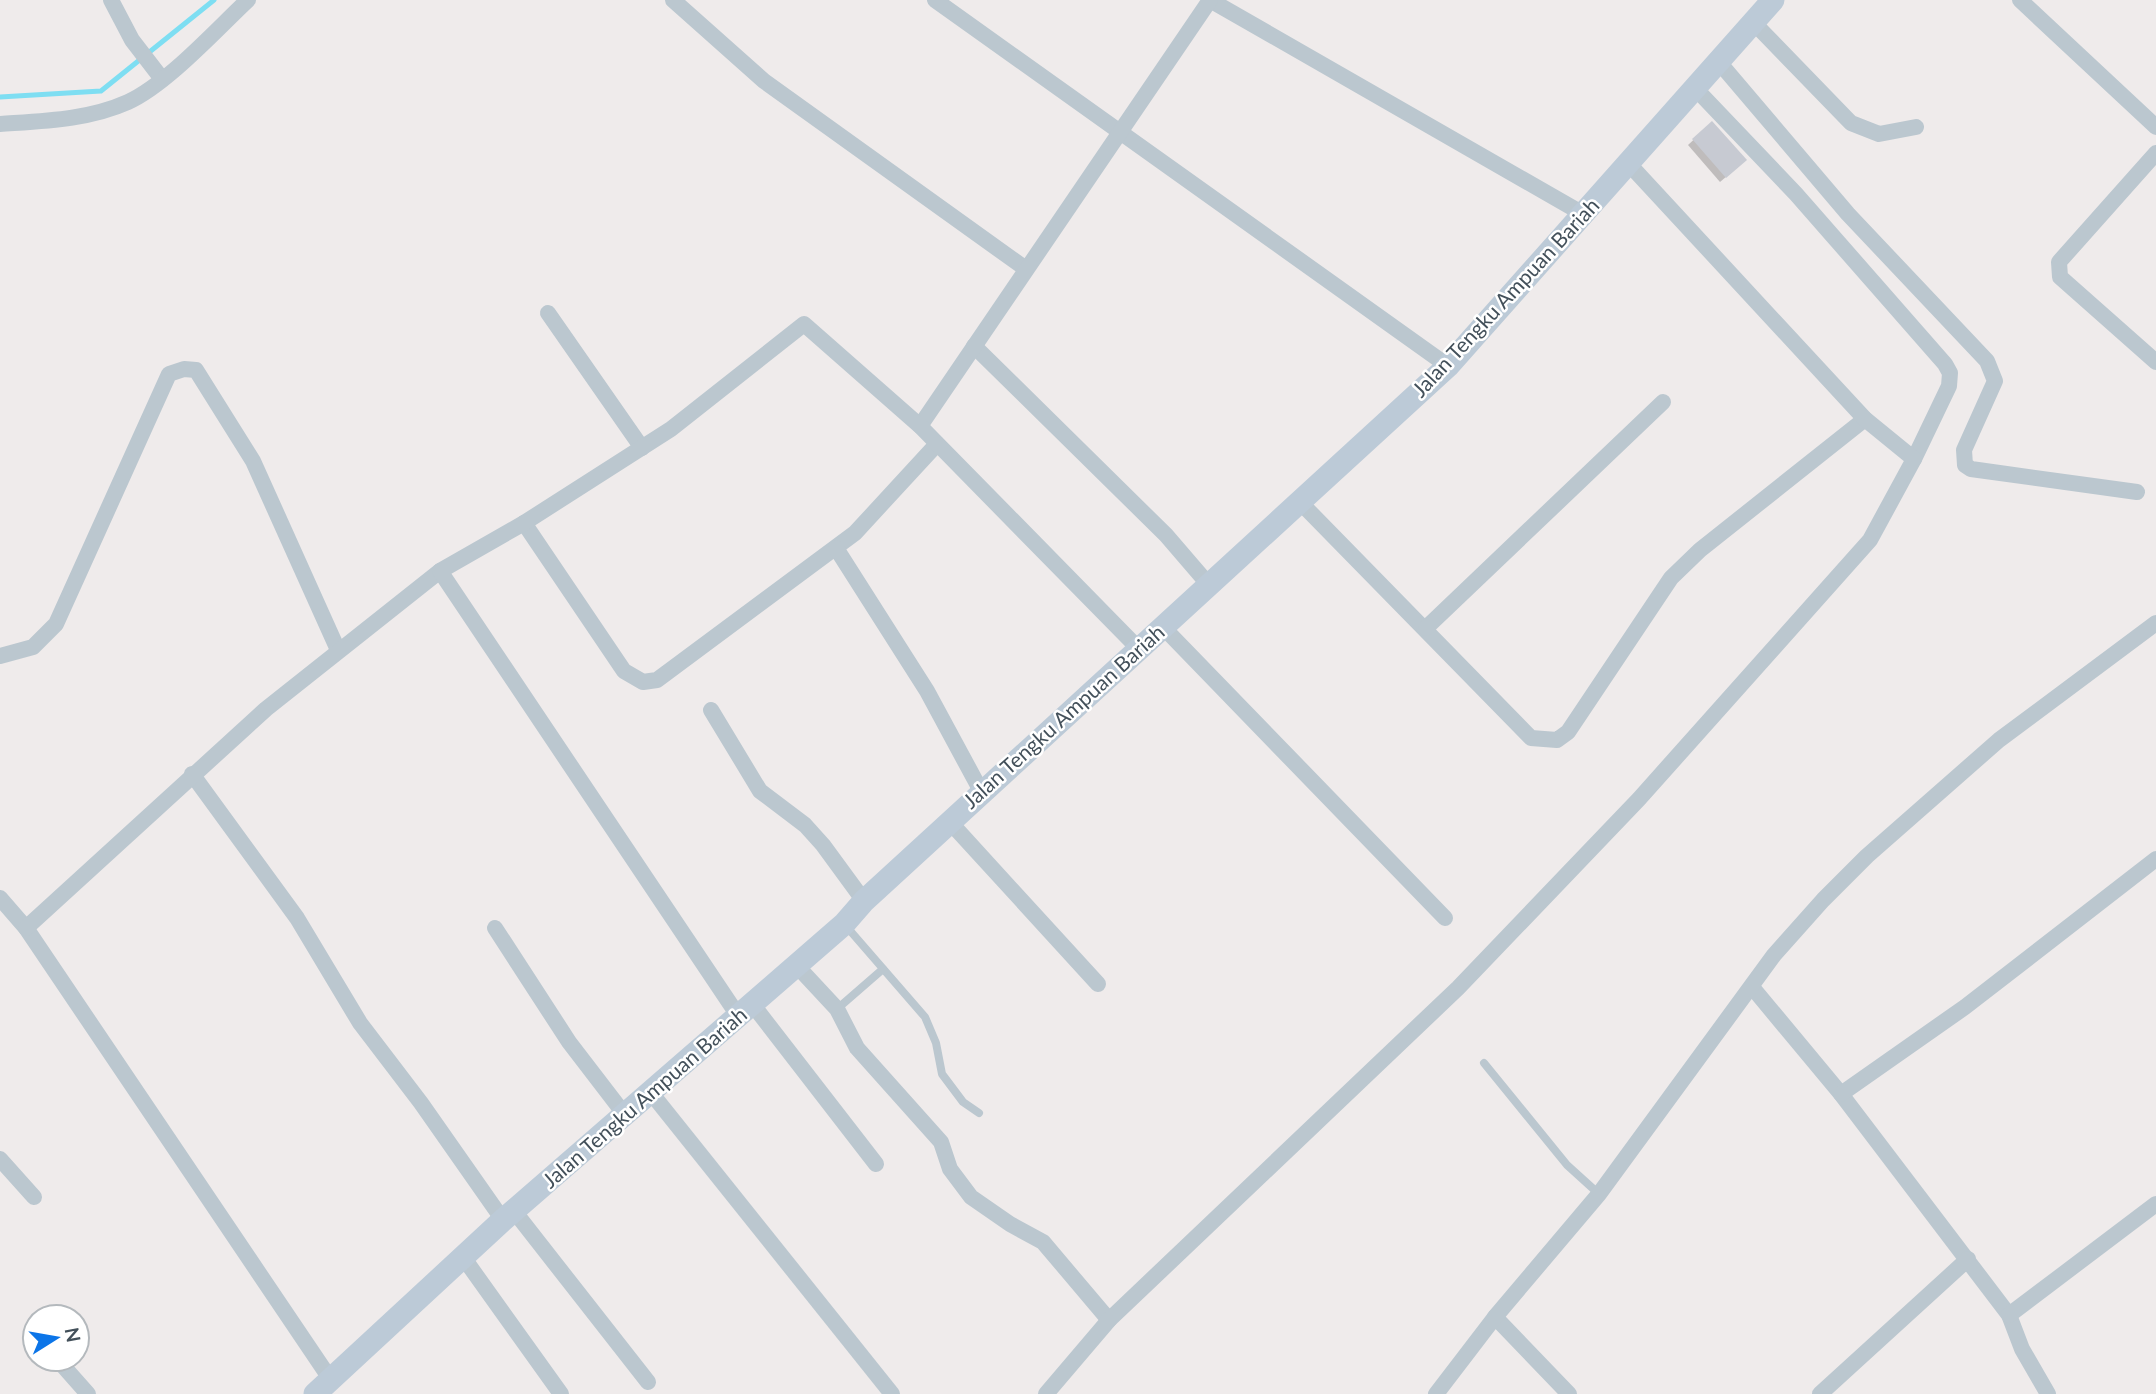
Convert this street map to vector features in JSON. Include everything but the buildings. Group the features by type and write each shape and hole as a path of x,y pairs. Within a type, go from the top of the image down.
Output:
{"main road":[{"name":"Jalan Tengku Ampuan Bariah","path":"323,1387 509,1216 844,924 864,901 981,791 1448,366 1585,215 1694,87 1773,0"}],"street":[{"path":"111,0 132,40 159,75"},
{"path":"0,124 59,120 108,110 129,102 247,0"},
{"path":"673,0 764,81 1026,270"},
{"path":"935,0 1448,366"},
{"path":"920,426 1210,0 1585,215"},
{"path":"2020,0 2156,127"},
{"path":"1753,22 1851,123 1879,134 1916,127"},
{"path":"1718,61 1848,214 1981,353 1994,374 1991,391 1964,450 1965,465 1971,469 2137,492"},
{"path":"1046,1394 1109,1320 1458,988 1639,799 1870,540 1914,460 1949,386 1950,373 1945,364 1804,202 1694,87"},
{"path":"2156,153 2059,262 2057,268 2060,276 2156,362"},
{"path":"1629,164 1865,419 1914,460"},
{"path":"1887,298 1917,286"},
{"path":"548,313 642,448"},
{"path":"26,928 192,774 338,650 440,571 524,523 690,416 804,324 920,426 1138,648"},
{"path":"974,346 1166,536 1209,584"},
{"path":"0,656 33,647 56,624 169,374 184,369 195,370 242,440 338,650"},
{"path":"1426,628 1663,402"},
{"path":"1299,501 1531,738 1557,740 1568,732 1671,578 1700,550 1865,419"},
{"path":"524,523 624,671 643,682 657,680 836,548 870,519 937,444"},
{"path":"836,548 927,691 981,791"},
{"path":"440,571 746,1011 876,1164"},
{"path":"1436,1394 1495,1317 1599,1194 1774,955 1867,856 1999,740 2156,623"},
{"path":"1163,626 1445,918"},
{"path":"711,710 760,791 804,825 823,845 864,901"},
{"path":"192,774 296,918 360,1023 509,1216 648,1382"},
{"path":"949,821 1098,984"},
{"path":"1841,1094 1965,1007 2156,859"},
{"path":"0,898 26,928 323,1387"},
{"path":"495,928 569,1042 625,1115"},
{"path":"797,966 837,1009 858,1048 941,1142 950,1169 971,1198 1043,1242 1109,1320"},
{"path":"1752,987 1841,1094 2009,1315 2022,1349 2048,1394"},
{"path":"652,1094 892,1394"},
{"path":"0,1159 34,1197"},
{"path":"2009,1315 2156,1204"},
{"path":"463,1257 561,1394"},
{"path":"1820,1394 1968,1259"},
{"path":"1495,1317 1569,1394"},
{"path":"69,1373 88,1394"}],"lane":[{"path":"844,924 925,1017 936,1043 942,1074 963,1102 979,1113"},
{"path":"837,1009 883,968"},
{"path":"1484,1063 1567,1165 1599,1194"}],"waterway":[{"path":"0,97 101,91 214,0"}]}
